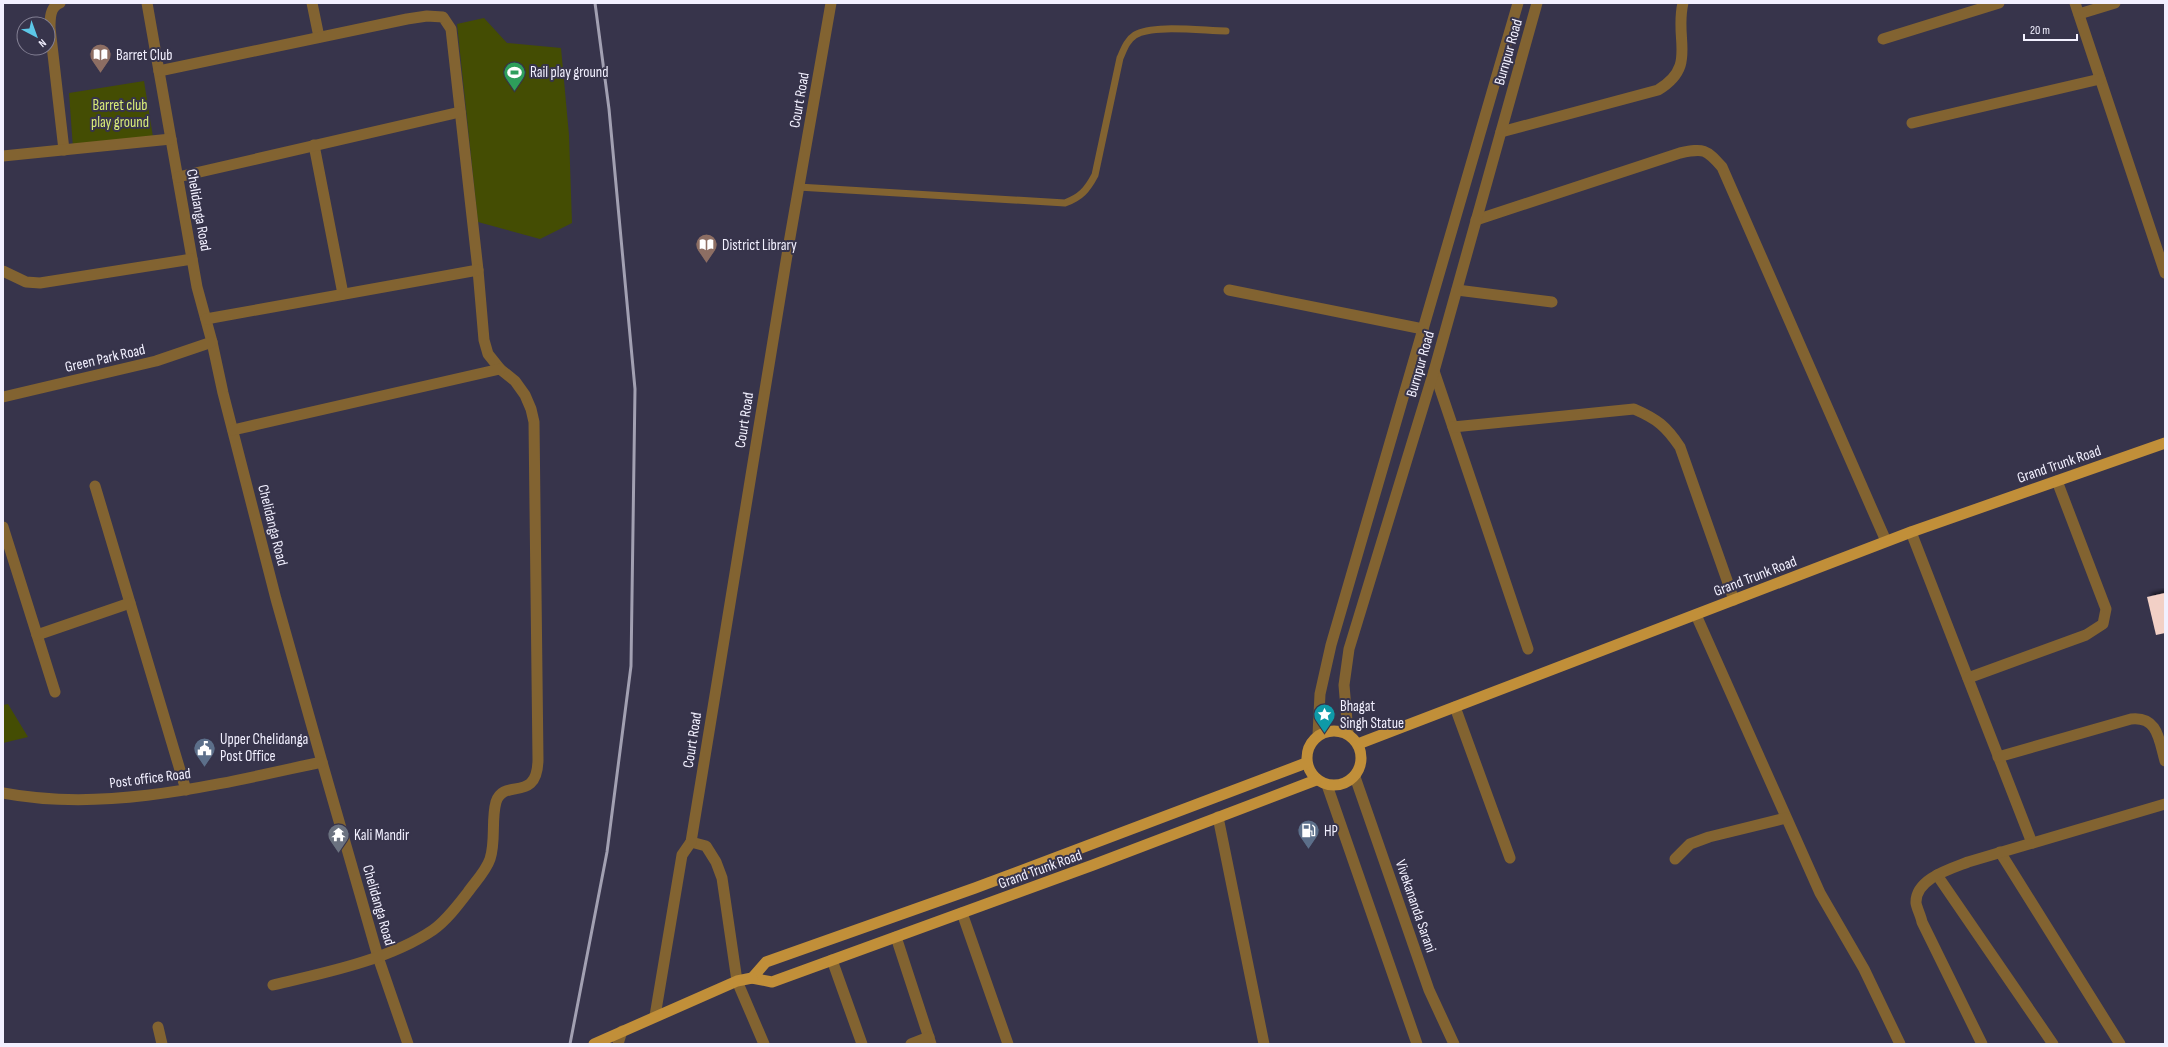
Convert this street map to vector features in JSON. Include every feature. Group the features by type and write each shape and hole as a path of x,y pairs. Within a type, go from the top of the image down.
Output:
{"main road":[{"name":"Grand Trunk Road","path":"1358,744 1886,541 2165,443"},
{"path":"1332,730 1348,734 1358,744 1362,761 1354,776 1342,784 1327,785 1316,780 1306,763 1310,743 1318,735 1332,730"},
{"name":"Grand Trunk Road","path":"1306,763 975,888 766,962 752,978 772,982 962,913 1316,780"},
{"path":"594,1044 655,1016 736,982 752,978"}],"street":[{"path":"60,3 56,5 50,14 50,28 64,150"},
{"name":"Chelidanga Road","path":"147,3 192,259 233,430 276,599 322,762 378,957 408,1044"},
{"path":"312,3 319,37"},
{"name":"Court Road","path":"655,1016 682,855 691,842 798,188 831,3"},
{"path":"1318,735 1320,694 1331,645 1518,3"},
{"name":"Burnpur Road","path":"1348,734 1344,685 1349,649 1434,371 1537,3"},
{"path":"1501,132 1658,90 1671,82 1680,69 1682,52 1680,16 1683,3"},
{"path":"1883,39 1999,3"},
{"path":"2075,3 2165,273"},
{"path":"2079,14 2115,3"},
{"path":"159,71 407,19 427,16 442,17 451,28 478,270 484,340 488,354 500,369 515,381 525,395 531,409 534,422 538,772 533,782 524,788 505,792 497,800 490,860 482,874 446,920 420,938 378,957 272,985"},
{"path":"1912,123 2100,79"},
{"path":"178,177 460,112"},
{"path":"3,156 171,139"},
{"path":"314,146 343,294"},
{"path":"1476,220 1680,153 1700,149 1712,155 1722,167 1886,541"},
{"path":"3,271 26,282 40,283 192,259"},
{"path":"206,319 478,270"},
{"path":"1229,290 1423,329"},
{"path":"1457,290 1552,302"},
{"name":"Green Park Road","path":"3,397 156,361 212,342"},
{"path":"233,430 500,369"},
{"path":"1434,371 1528,649"},
{"path":"1453,426 1634,409 1657,419 1670,432 1680,447 1734,600"},
{"path":"1968,678 2086,635 2103,624 2106,609 2057,481"},
{"path":"94,486 186,790"},
{"path":"3,527 55,692"},
{"path":"1911,532 2032,843"},
{"path":"37,635 130,603"},
{"path":"1696,615 1820,893 1868,975 1900,1044"},
{"path":"1455,707 1510,858"},
{"path":"1998,757 2131,719 2142,718 2151,723 2158,736 2165,761"},
{"name":"Post office Road","path":"3,793 31,798 70,800 113,798 186,790 322,762"},
{"name":"Vivekananda Sarani","path":"1354,776 1429,990 1454,1044"},
{"path":"1327,785 1417,1044"},
{"path":"1982,1044 1922,922 1916,903 1921,888 1937,875 1968,862 2165,804"},
{"path":"1218,817 1264,1044"},
{"path":"1675,859 1690,844 1709,837 1786,818"},
{"path":"691,842 706,846 716,862 722,878 736,982 744,996 764,1044"},
{"path":"2000,852 2120,1044"},
{"path":"1937,875 2054,1044"},
{"path":"962,913 1008,1044"},
{"path":"896,937 930,1041 911,1044"},
{"path":"832,960 862,1044"},
{"path":"158,1027 162,1044"},
{"path":"618,1044 622,1031"}],"lane":[{"path":"798,188 1052,204 1076,199 1087,189 1095,175 1120,58 1126,43 1136,34 1150,29 1226,31"}],"green space":[{"name":"Rail play ground","path":"484,18 507,43 561,48 569,135 572,223 540,239 478,222 457,24"},
{"name":"Barret club play ground","path":"144,81 153,137 73,148 69,93"},
{"path":"8,704 28,737 3,743 3,705"}],"building":[{"path":"2165,593 2165,633 2156,635 2147,597"}],"railway":[{"path":"570,1044 607,852 631,666 635,389 609,109 595,3"}],"place":[{"name":"Barret Club","path":"100,74"},
{"name":"Rail play ground","path":"515,92"},
{"name":"District Library","path":"707,264"},
{"name":"Bhagat Singh Statue","path":"1325,734"},
{"name":"Upper Chelidanga Post Office","path":"205,768"},
{"name":"HP","path":"1308,850"},
{"name":"Kali Mandir","path":"339,854"}]}
